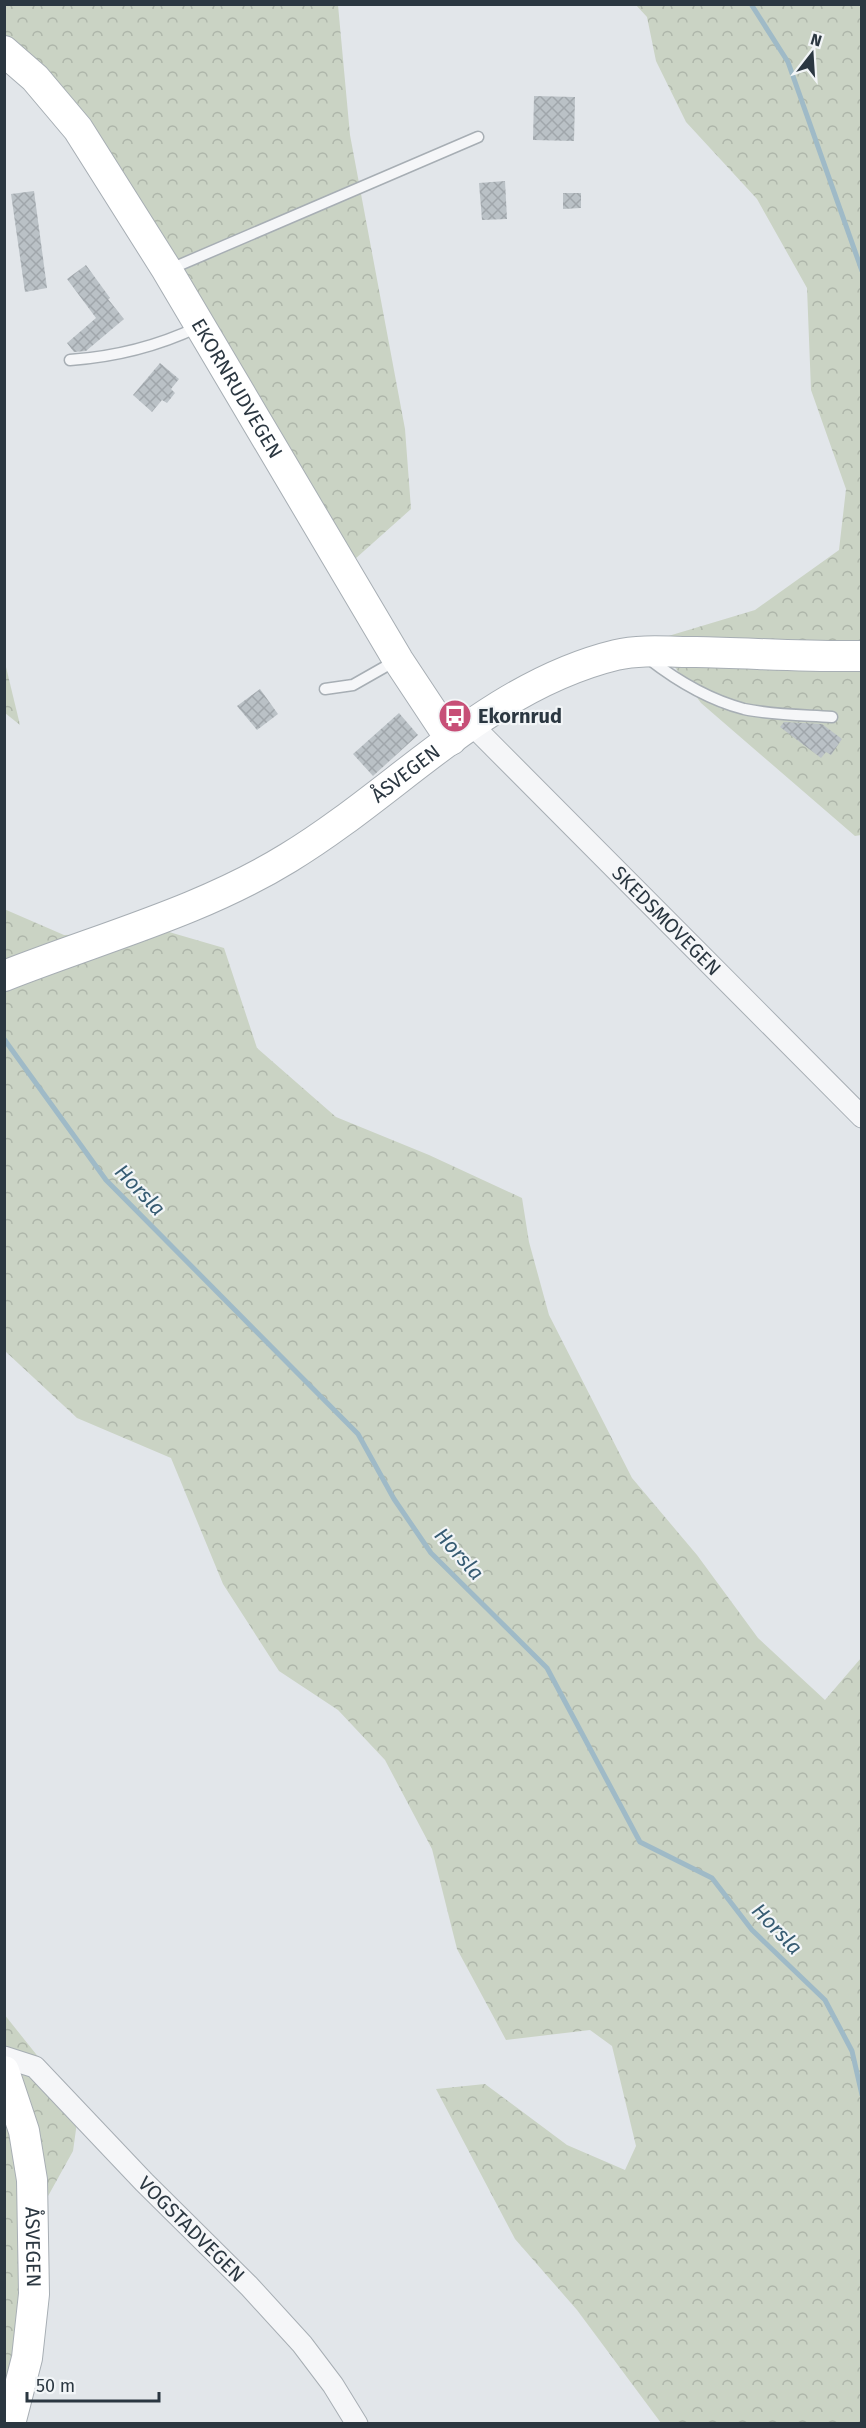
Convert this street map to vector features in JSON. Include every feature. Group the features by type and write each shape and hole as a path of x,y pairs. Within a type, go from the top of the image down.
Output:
{"main road":[{"name":"EKORNRUDVEGEN","path":"4,51 35,78 78,129 201,326 398,660 461,733"},
{"name":"ÅSVEGEN","path":"4,976 112,938 237,888 290,858 461,733 540,684 582,664 619,654 642,653 861,656"},
{"name":"ÅSVEGEN","path":"4,2071 24,2131 32,2180 33,2214 33,2305 27,2358 10,2424"}],"street":[{"name":"SKEDSMOVEGEN","path":"461,733 861,1117"},
{"name":"VOGSTADVEGEN","path":"4,2057 35,2067 249,2286 302,2344 333,2385 357,2424"}],"lane":[{"path":"167,270 478,137"},
{"path":"70,360 90,359 137,349 179,336 201,326"},
{"path":"642,653 662,669 720,702 746,709 832,717"},
{"path":"325,689 353,685 398,660"}],"green space":[{"path":"4,5 338,5 350,135 405,429 411,509 355,559 72,134 5,68"},
{"path":"636,5 861,5 861,835 855,836 701,703 655,640 755,610 839,550 846,489 811,390 807,288 757,199 686,122 656,61 647,17"},
{"path":"4,663 6,667 20,725 5,713"},
{"path":"4,909 64,935 169,932 224,948 257,1048 336,1117 429,1155 522,1198 529,1242 549,1315 632,1478 697,1555 758,1638 825,1700 861,1658 861,2423 661,2423 577,2310 515,2239 436,2089 485,2084 567,2145 625,2170 636,2146 612,2046 590,2030 506,2040 457,1949 432,1849 385,1760 338,1710 279,1671 223,1584 171,1458 77,1418 5,1351"},
{"path":"4,2014 79,2108 73,2151 37,2216 4,2423"}],"building":[{"path":"534,96 575,97 574,141 533,140"},
{"path":"505,181 507,219 482,220 479,183"},
{"path":"34,191 47,288 25,292 11,194"},
{"path":"563,193 581,193 581,208 563,209"},
{"path":"86,265 124,319 86,351 74,352 67,343 96,318 67,279"},
{"path":"160,363 179,379 171,389 175,393 167,403 162,400 152,412 133,395"},
{"path":"260,689 278,714 257,730 237,706"},
{"path":"399,713 418,735 373,776 353,754"},
{"path":"784,722 822,724 842,739 831,755 826,752 821,758 780,727"}],"waterway":[{"path":"751,4 788,62 862,271"},
{"name":"Horsla","path":"4,1039 106,1180 358,1434 394,1499 431,1553 547,1668 640,1842 712,1878 752,1930 825,2000 852,2051 862,2095"}],"place":[{"name":"Ekornrud","path":"455,716"}]}
